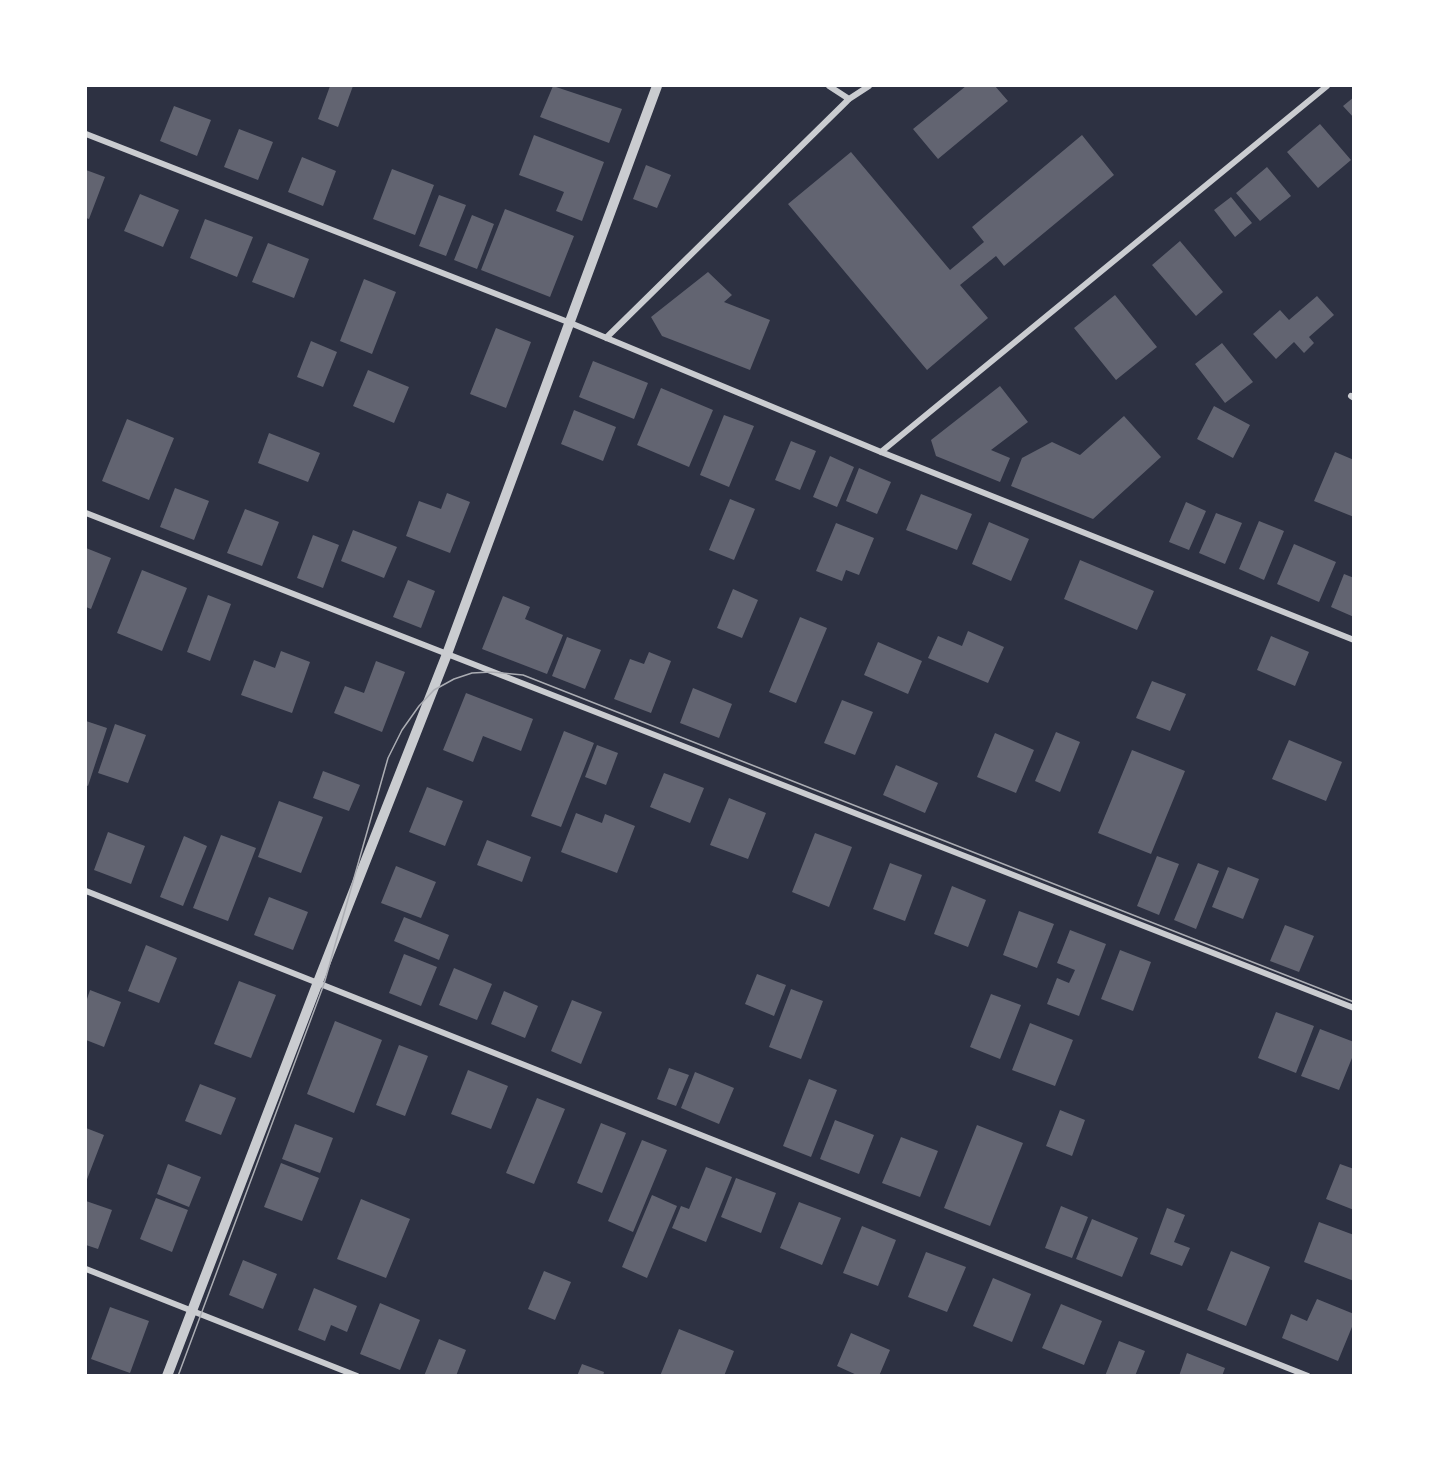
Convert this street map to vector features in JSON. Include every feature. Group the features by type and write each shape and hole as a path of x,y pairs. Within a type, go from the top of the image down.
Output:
{"street":[{"path":"167,1376 447,654 657,86"},
{"path":"829,86 849,99"},
{"path":"606,338 849,99 869,86"},
{"path":"881,452 1328,86"},
{"path":"86,134 568,322 881,452 1353,640"},
{"path":"86,513 1353,1008"},
{"path":"86,891 1308,1376"},
{"path":"86,1269 357,1376"}],"building":[{"path":"330,86 353,86 338,127 318,119"},
{"path":"553,86 622,109 609,143 540,117"},
{"path":"966,86 995,86 1008,101 938,159 913,129"},
{"path":"1354,97 1354,118 1343,106"},
{"path":"174,106 211,120 197,156 160,141"},
{"path":"1320,124 1351,160 1318,188 1287,152"},
{"path":"239,129 273,142 258,180 224,167"},
{"path":"534,135 604,162 582,221 556,211 564,192 519,175"},
{"path":"1082,135 1114,175 1004,266 996,256 960,285 988,318 927,370 788,204 851,152 950,270 984,242 972,227"},
{"path":"302,157 336,171 323,206 288,192"},
{"path":"646,165 671,175 657,208 633,199"},
{"path":"1267,167 1291,196 1260,221 1236,193"},
{"path":"392,169 434,185 415,235 373,219"},
{"path":"86,170 105,177 89,219 86,218"},
{"path":"140,194 179,210 163,247 124,231"},
{"path":"439,195 466,205 446,256 419,246"},
{"path":"1231,197 1252,223 1235,237 1214,210"},
{"path":"505,209 574,236 550,297 481,270"},
{"path":"472,215 494,224 477,269 454,260"},
{"path":"205,219 253,237 237,277 190,258"},
{"path":"1180,241 1223,292 1196,316 1152,265"},
{"path":"268,243 309,259 294,298 252,282"},
{"path":"708,272 732,295 724,302 770,320 750,370 662,336 651,317"},
{"path":"364,279 396,292 372,354 340,341"},
{"path":"1115,295 1157,347 1116,380 1074,328"},
{"path":"1317,296 1334,315 1309,337 1314,343 1304,353 1294,342 1276,359 1253,334 1280,310 1289,320"},
{"path":"496,328 531,342 506,408 470,394"},
{"path":"311,341 337,352 323,387 297,377"},
{"path":"1222,343 1253,382 1225,403 1195,364"},
{"path":"593,361 648,383 634,419 579,397"},
{"path":"368,370 409,387 394,423 353,406"},
{"path":"1000,386 1028,422 991,450 1010,458 1000,482 936,456 931,440"},
{"path":"661,388 713,410 689,467 637,445"},
{"path":"1214,406 1250,425 1233,458 1197,439"},
{"path":"574,410 616,427 603,461 561,444"},
{"path":"724,415 754,426 729,487 700,475"},
{"path":"1124,416 1161,457 1093,519 1011,486 1022,458 1052,442 1080,455"},
{"path":"127,419 174,438 149,500 102,481"},
{"path":"269,433 320,453 308,482 258,463"},
{"path":"791,441 816,451 800,490 775,480"},
{"path":"1335,452 1354,460 1354,517 1314,501"},
{"path":"830,456 854,467 837,507 813,497"},
{"path":"859,468 891,482 877,514 846,501"},
{"path":"175,488 209,501 194,540 160,527"},
{"path":"447,493 470,502 450,553 406,536 419,501 441,509"},
{"path":"921,494 972,514 957,550 906,530"},
{"path":"730,499 755,509 734,560 709,550"},
{"path":"1186,502 1206,511 1189,550 1169,542"},
{"path":"245,509 279,522 262,566 227,553"},
{"path":"1216,513 1242,523 1225,564 1199,553"},
{"path":"1259,521 1284,531 1264,580 1239,569"},
{"path":"989,522 1029,539 1011,581 972,564"},
{"path":"836,523 874,538 859,575 846,570 842,581 816,571"},
{"path":"353,530 397,547 384,578 341,561"},
{"path":"313,535 339,545 323,588 297,578"},
{"path":"1294,544 1336,562 1319,602 1277,584"},
{"path":"86,548 111,558 91,609 86,607"},
{"path":"1080,560 1154,591 1137,630 1064,599"},
{"path":"142,570 187,588 162,651 117,633"},
{"path":"1344,574 1354,578 1354,617 1331,607"},
{"path":"408,580 435,591 421,628 393,617"},
{"path":"733,589 758,600 742,638 717,628"},
{"path":"208,595 231,604 210,661 187,652"},
{"path":"503,596 530,607 525,619 563,635 547,674 482,649"},
{"path":"800,617 827,628 796,703 769,692"},
{"path":"968,631 1004,647 988,683 928,658 938,636 962,646"},
{"path":"1271,636 1309,652 1295,686 1257,670"},
{"path":"567,637 601,650 585,689 552,676"},
{"path":"878,642 922,661 908,694 864,675"},
{"path":"281,651 310,662 292,713 241,695 254,660 275,668"},
{"path":"649,652 671,661 651,713 614,699 630,659 644,664"},
{"path":"376,661 405,672 382,732 334,713 345,686 364,693"},
{"path":"1152,681 1186,694 1170,731 1136,718"},
{"path":"693,688 732,704 719,738 680,723"},
{"path":"466,693 533,719 521,751 483,736 473,762 443,750"},
{"path":"842,700 873,712 855,755 824,743"},
{"path":"86,721 107,728 88,786 86,785"},
{"path":"115,724 146,735 128,783 98,773"},
{"path":"564,731 594,743 561,827 531,816"},
{"path":"1056,732 1080,742 1060,792 1035,781"},
{"path":"995,733 1034,750 1016,793 977,777"},
{"path":"1289,740 1342,762 1326,801 1272,779"},
{"path":"597,745 618,753 606,785 585,777"},
{"path":"1132,750 1185,771 1151,854 1098,833"},
{"path":"896,765 938,783 925,813 883,795"},
{"path":"323,771 360,785 349,811 313,798"},
{"path":"664,773 704,788 690,823 650,807"},
{"path":"427,787 463,801 445,846 409,832"},
{"path":"729,798 766,813 748,859 710,845"},
{"path":"279,801 323,817 301,873 258,857"},
{"path":"576,813 602,823 605,814 635,826 617,873 561,852"},
{"path":"108,832 145,846 131,884 94,870"},
{"path":"815,833 852,847 829,907 792,892"},
{"path":"221,835 256,848 228,921 193,908"},
{"path":"184,836 207,846 183,906 160,897"},
{"path":"487,840 531,857 522,882 477,865"},
{"path":"1157,856 1179,864 1159,915 1137,906"},
{"path":"890,863 922,875 905,921 873,909"},
{"path":"1198,863 1219,871 1196,929 1174,920"},
{"path":"396,866 436,882 421,918 381,903"},
{"path":"1228,867 1259,879 1243,919 1212,907"},
{"path":"952,886 986,900 968,947 934,934"},
{"path":"269,897 308,912 293,950 254,935"},
{"path":"1019,911 1054,924 1037,968 1003,955"},
{"path":"404,917 449,935 439,960 394,941"},
{"path":"1285,925 1314,936 1299,972 1270,961"},
{"path":"1070,930 1106,944 1079,1016 1047,1004 1057,978 1069,983 1075,970 1057,963"},
{"path":"146,945 177,958 159,1003 128,991"},
{"path":"1120,950 1151,962 1133,1011 1101,999"},
{"path":"404,954 437,967 421,1006 389,993"},
{"path":"454,968 492,984 477,1020 439,1005"},
{"path":"757,974 786,985 774,1016 745,1004"},
{"path":"239,981 276,995 251,1058 214,1044"},
{"path":"791,989 823,1001 801,1059 769,1047"},
{"path":"90,990 121,1002 104,1047 86,1040 86,1002"},
{"path":"504,991 538,1006 525,1038 491,1024"},
{"path":"991,994 1021,1005 1000,1059 970,1047"},
{"path":"572,1000 602,1012 581,1064 551,1051"},
{"path":"1276,1012 1314,1026 1296,1073 1258,1058"},
{"path":"335,1021 382,1040 354,1113 307,1094"},
{"path":"1030,1023 1073,1040 1055,1086 1012,1070"},
{"path":"1320,1029 1354,1042 1354,1053 1339,1090 1301,1076"},
{"path":"399,1045 428,1056 405,1116 376,1105"},
{"path":"669,1068 689,1075 676,1106 657,1099"},
{"path":"468,1070 508,1086 491,1129 451,1114"},
{"path":"695,1072 734,1088 719,1124 681,1108"},
{"path":"809,1079 837,1090 811,1157 783,1146"},
{"path":"200,1084 236,1098 221,1135 185,1121"},
{"path":"537,1098 565,1109 534,1184 506,1173"},
{"path":"1060,1110 1085,1120 1072,1156 1046,1146"},
{"path":"835,1120 874,1135 859,1174 820,1159"},
{"path":"601,1123 626,1133 602,1193 577,1183"},
{"path":"295,1124 333,1138 320,1173 282,1159"},
{"path":"977,1125 1023,1143 990,1226 944,1208"},
{"path":"86,1128 104,1135 86,1182"},
{"path":"901,1137 938,1151 920,1197 882,1183"},
{"path":"642,1140 667,1150 633,1232 608,1221"},
{"path":"281,1163 319,1178 302,1221 264,1207"},
{"path":"168,1164 201,1177 189,1207 157,1194"},
{"path":"1340,1164 1354,1169 1354,1210 1326,1199"},
{"path":"706,1167 732,1177 706,1242 672,1228 681,1206 689,1209"},
{"path":"736,1178 776,1193 761,1233 721,1217"},
{"path":"652,1195 677,1206 647,1278 622,1267"},
{"path":"156,1198 188,1210 172,1252 140,1239"},
{"path":"361,1199 410,1219 386,1278 337,1259"},
{"path":"86,1201 112,1210 98,1249 86,1245"},
{"path":"799,1202 841,1218 822,1265 780,1248"},
{"path":"1061,1206 1088,1217 1072,1258 1045,1248"},
{"path":"1167,1208 1185,1215 1174,1242 1190,1248 1182,1266 1150,1254"},
{"path":"1092,1219 1138,1238 1122,1277 1076,1259"},
{"path":"1319,1222 1354,1235 1354,1281 1304,1262"},
{"path":"862,1226 896,1240 878,1286 843,1273"},
{"path":"1231,1251 1270,1267 1246,1326 1207,1310"},
{"path":"926,1252 966,1267 947,1312 908,1297"},
{"path":"243,1260 277,1274 263,1309 229,1295"},
{"path":"544,1271 571,1282 555,1320 528,1309"},
{"path":"993,1278 1031,1294 1012,1342 973,1326"},
{"path":"314,1288 357,1306 347,1332 331,1325 325,1341 298,1330"},
{"path":"1317,1299 1354,1314 1354,1322 1338,1361 1282,1338 1291,1314 1307,1321"},
{"path":"380,1303 420,1320 400,1370 360,1354"},
{"path":"1061,1304 1102,1321 1084,1365 1042,1348"},
{"path":"110,1307 149,1321 130,1373 91,1359"},
{"path":"679,1329 734,1351 724,1376 660,1376"},
{"path":"851,1333 890,1350 879,1376 859,1376 837,1366"},
{"path":"439,1339 466,1350 456,1376 424,1376"},
{"path":"1119,1341 1145,1351 1135,1376 1105,1376"},
{"path":"1187,1353 1225,1368 1222,1376 1179,1376"},
{"path":"582,1364 604,1372 603,1376 577,1376"}],"tram line":[{"path":"178,1376 324,984 388,758 402,730 434,690 454,679 472,673 523,675 1354,1002"}]}
